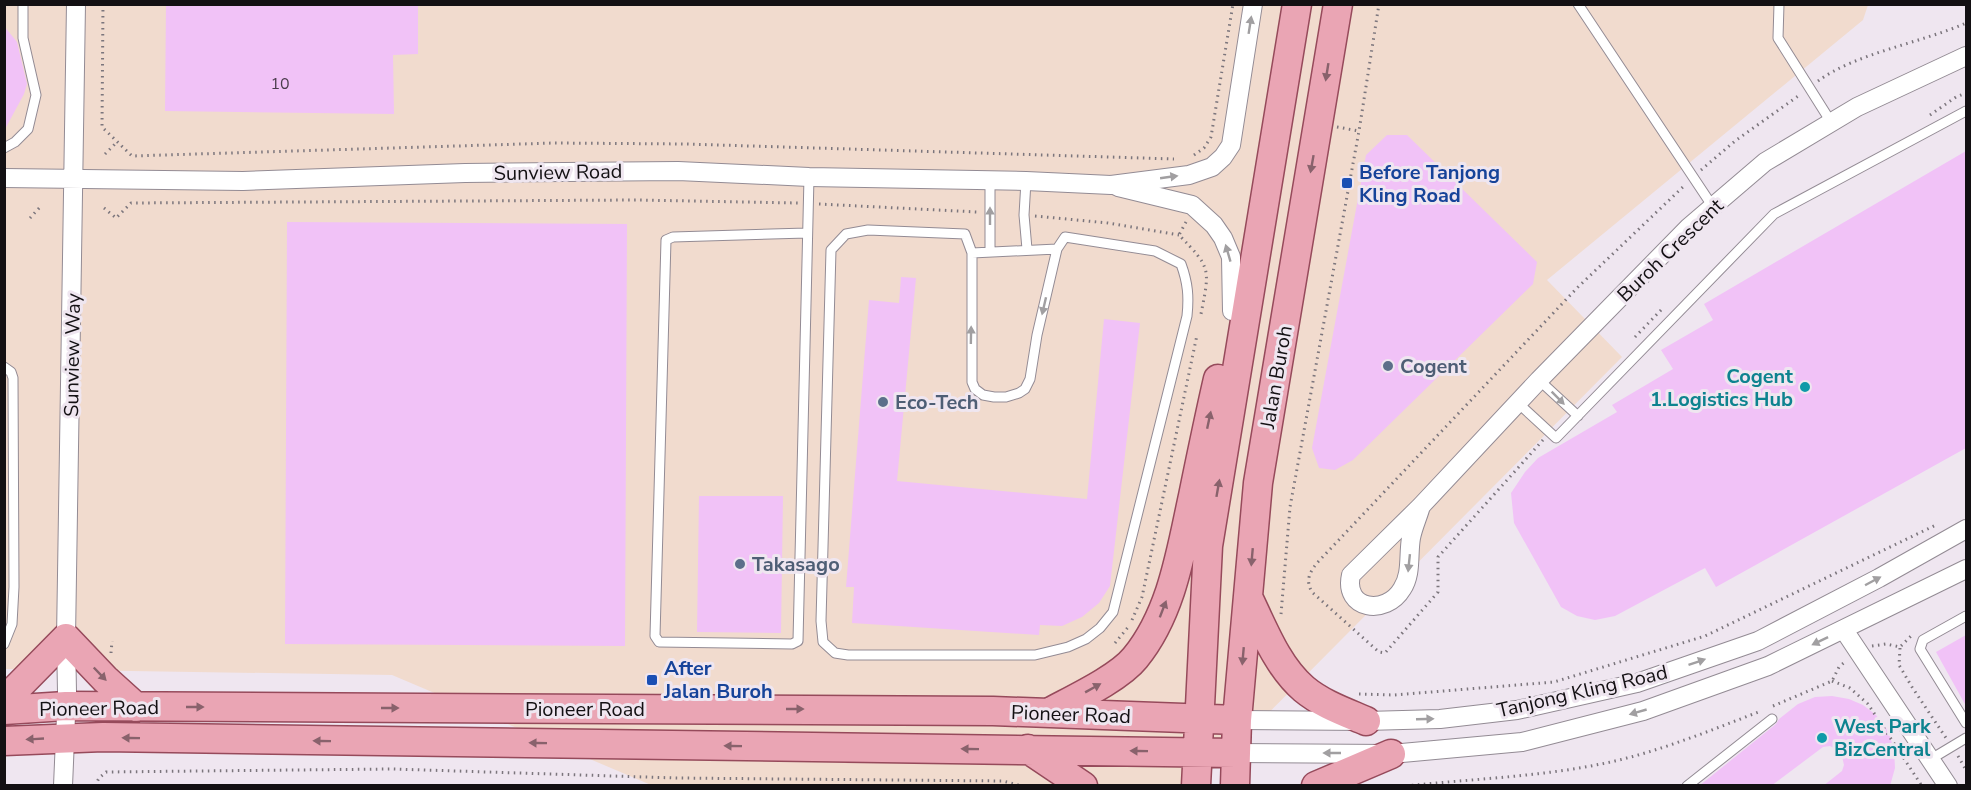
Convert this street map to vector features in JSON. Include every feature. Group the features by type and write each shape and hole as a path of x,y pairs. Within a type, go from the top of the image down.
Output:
{"main road":[{"name":"Jalan Buroh","path":"1197,752 1208,546 1268,192 1297,4"},
{"name":"Jalan Buroh","path":"1236,753 1258,483 1338,4"},
{"path":"1050,712 1104,682 1134,660 1162,613 1181,549 1232,311 1268,192"},
{"path":"1248,597 1274,651 1303,688 1318,699 1366,721"},
{"path":"4,701 66,638 105,679 136,707"},
{"name":"Pioneer Road","path":"4,710 66,706 1050,712 1237,720"},
{"name":"Pioneer Road","path":"4,741 65,738 1236,753"},
{"path":"1028,750 1083,786"},
{"path":"1196,786 1197,752"},
{"path":"1235,786 1236,753"},
{"path":"1316,786 1391,754"}],"street":[{"name":"Sunview Way","path":"63,786 75,179 76,4"},
{"name":"Sunview Road","path":"4,178 243,182 465,173 678,171 1111,185 1189,175 1212,167 1231,145 1253,4"},
{"name":"Buroh Crescent","path":"1421,506 1411,537 1407,581 1401,592 1383,605 1371,607 1359,602 1349,582 1351,574 1421,506 1539,380 1689,228 1765,162 1857,107 1966,56"},
{"name":"Sunview Road","path":"1111,185 1192,205 1214,225 1223,238 1231,257 1232,311"},
{"name":"Tanjong Kling Road","path":"1237,720 1440,719 1517,710 1637,683 1758,641 1879,578 1966,529"},
{"name":"Tanjong Kling Road","path":"1236,753 1391,754 1522,742 1642,711 1774,663 1966,569"},
{"path":"1844,630 1948,786"}],"lane":[{"path":"4,148 15,142 28,129 36,95 23,38 23,4"},
{"path":"1578,4 1713,207"},
{"path":"1779,4 1778,38 1831,122"},
{"path":"1518,403 1553,435 1578,416 1774,214 1966,111"},
{"path":"807,233 673,237 666,240 655,636 659,642 792,644 798,641 809,177"},
{"path":"990,181 990,251"},
{"path":"1026,181 1024,215 1026,249"},
{"path":"868,230 965,234 972,253 972,382 975,389 983,395 1006,397 1026,389 1030,379 1037,334 1058,249 1065,237 1155,251 1180,264 1189,294 1187,316 1113,612 1100,628 1086,639 1035,655 848,655 836,652 823,642 821,621 831,250 846,234 868,230"},
{"path":"972,253 1058,249"},
{"path":"4,367 11,372 13,378 14,586 12,624 4,644"},
{"path":"1539,380 1578,416"},
{"path":"1966,616 1923,640 1920,649 1966,723"},
{"path":"1687,786 1772,718"},
{"path":"1931,759 1966,738"}],"path":[{"path":"103,4 102,127 132,156 554,143 686,144 1179,159"},
{"path":"1281,620 1290,507 1359,131 1379,4"},
{"path":"105,154 117,142"},
{"path":"104,208 116,218 131,203 637,200 808,203 990,213"},
{"path":"30,218 41,206"},
{"path":"1024,215 1108,223 1179,235"},
{"path":"1379,652 1385,653 1438,592 1438,557 1553,435"},
{"path":"1353,694 1394,695 1554,682 1705,636 1945,520"},
{"path":"1912,635 1900,647 1899,665 1966,770"},
{"path":"1773,706 1832,681 1839,667 1858,651 1879,644 1900,647"},
{"path":"1832,681 1850,688 1868,704 1922,786"},
{"path":"1406,786 1529,774 1601,764 1662,749 1762,711"},
{"path":"95,786 106,772 393,768 676,778 1003,781 1022,786"}],"shaded area":[{"path":"5,5 1868,5 1863,20 1547,280 1622,357 1197,785 651,785 392,675 5,669"}],"building":[{"path":"166,4 418,4 418,54 393,55 394,114 165,111"},
{"path":"4,26 17,42 27,84 4,131"},
{"name":"Cogent","path":"1387,135 1407,135 1537,262 1533,284 1353,460 1335,470 1319,468 1312,448 1366,155"},
{"name":"Cogent 1.Logistics Hub","path":"1966,151 1966,448 1716,587 1705,568 1615,616 1595,620 1577,616 1561,607 1514,523 1511,493 1525,472 1538,458 1617,412 1612,405 1673,369 1661,350 1713,320 1704,304"},
{"path":"287,222 627,224 625,646 285,644"},
{"name":"Eco-Tech","path":"901,277 916,278 897,481 1087,499 1104,319 1140,323 1110,586 1099,603 1082,617 1062,626 1040,625 1039,635 852,623 854,587 846,587 869,300 899,303"},
{"name":"Takasago","path":"699,496 783,496 781,633 697,632"},
{"path":"1966,635 1966,706 1936,652"},
{"name":"West Park BizCentral","path":"1832,696 1849,699 1863,705 1876,715 1888,731 1894,749 1895,768 1890,786 1823,786 1842,771 1844,765 1841,752 1830,746 1823,747 1771,786 1699,786 1798,704 1815,697"}],"place":[{"name":"Before Tanjong Kling Road","path":"1347,183"},
{"name":"Cogent","path":"1388,366"},
{"name":"Cogent 1.Logistics Hub","path":"1805,387"},
{"name":"Eco-Tech","path":"883,402"},
{"name":"Takasago","path":"740,564"},
{"name":"After Jalan Buroh","path":"652,680"},
{"name":"West Park BizCentral","path":"1822,738"}]}
